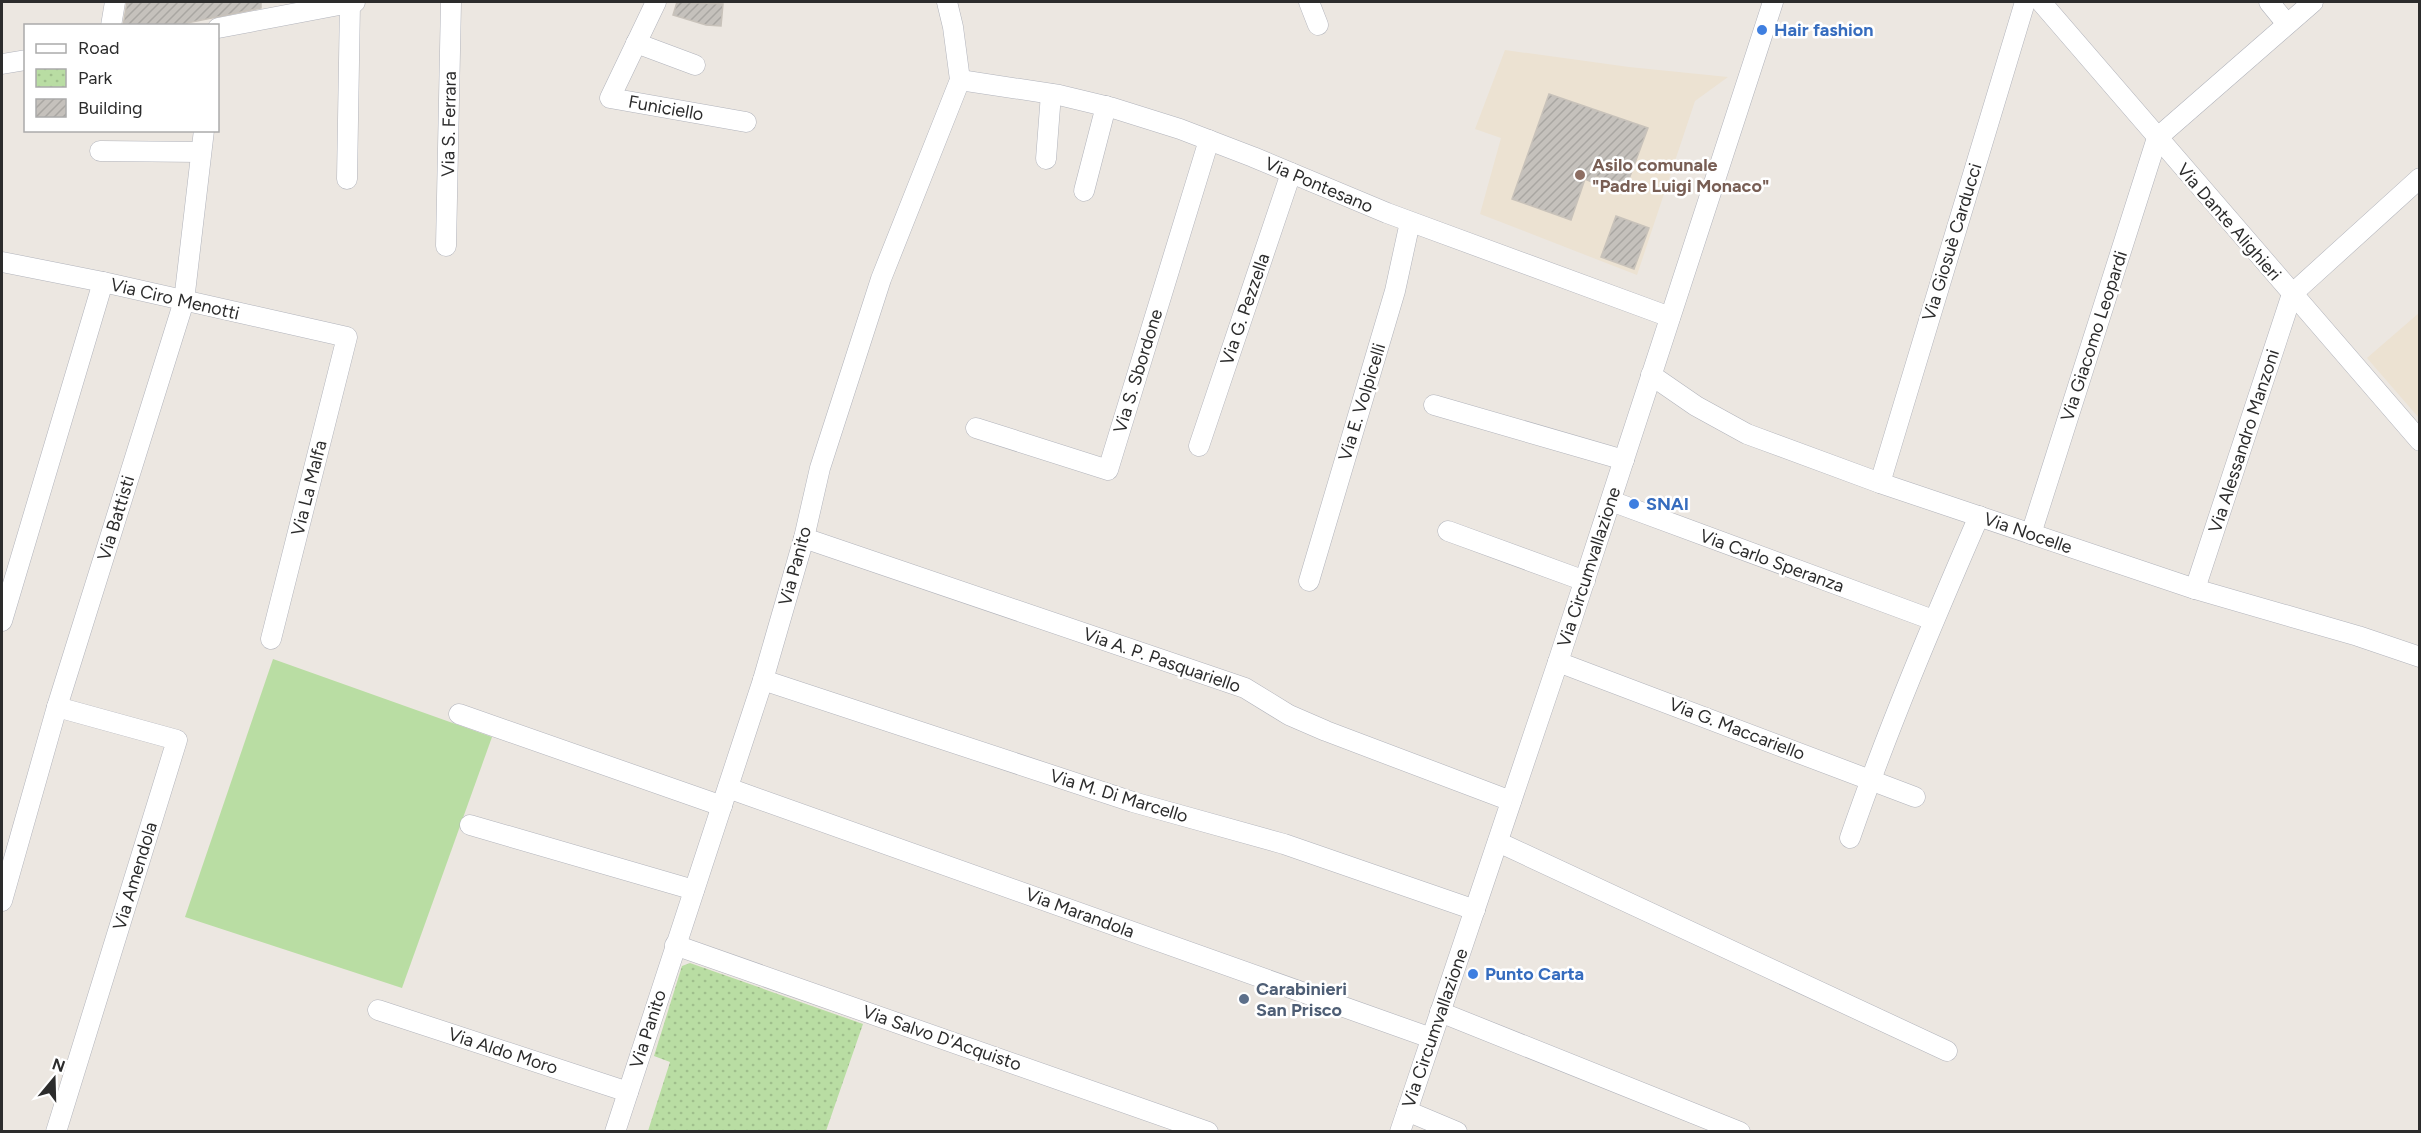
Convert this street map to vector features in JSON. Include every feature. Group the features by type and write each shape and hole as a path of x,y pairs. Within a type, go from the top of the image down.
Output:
{"street":[{"path":"111,24 115,2"},
{"path":"219,28 352,2 347,179"},
{"name":"Via S. Ferrara","path":"446,246 451,2"},
{"name":"Funiciello","path":"656,2 610,98 746,122"},
{"name":"Via Panito","path":"615,1131 764,680 804,538 820,468 881,279 960,80 953,27 947,2"},
{"path":"1309,2 1318,25"},
{"name":"Via Circumvallazione","path":"1400,1131 1558,662 1773,2"},
{"name":"Via Giosuè Carducci","path":"1880,483 2025,2"},
{"name":"Via Dante Alighieri","path":"2041,2 2420,441"},
{"path":"2269,2 2287,24"},
{"path":"2157,138 2313,2"},
{"path":"636,43 695,65"},
{"path":"2,64 24,60"},
{"name":"Via Pontesano","path":"960,80 1051,94 1106,106 1209,140 1410,222 1670,317"},
{"path":"1046,159 1051,94"},
{"path":"1084,191 1106,106"},
{"name":"Via Battisti","path":"2,901 6,871 184,301 204,132"},
{"name":"Via Giacomo Leopardi","path":"2031,534 2157,138"},
{"name":"Via S. Sbordone","path":"976,428 1108,470 1209,140"},
{"path":"100,151 201,152"},
{"name":"Via G. Pezzella","path":"1199,446 1291,173"},
{"path":"2292,294 2420,178"},
{"name":"Via E. Volpicelli","path":"1309,581 1395,291 1410,222"},
{"name":"Via Ciro Menotti","path":"2,262 103,282 347,337"},
{"path":"2,621 103,282"},
{"name":"Via Alessandro Manzoni","path":"2195,589 2292,294"},
{"name":"Via La Malfa","path":"271,639 347,337"},
{"name":"Via Nocelle","path":"1652,375 1696,406 1747,434 1880,483 2195,589 2358,636 2420,657"},
{"path":"1434,405 1624,460"},
{"name":"Via Carlo Speranza","path":"1611,501 1933,620"},
{"path":"1850,838 1870,780 1933,620 1979,516"},
{"path":"1448,531 1584,581"},
{"name":"Via A. P. Pasquariello","path":"804,538 1245,688 1289,716 1511,801"},
{"name":"Via G. Maccariello","path":"1558,662 1915,797"},
{"name":"Via M. Di Marcello","path":"764,680 1133,802 1284,844 1475,910"},
{"name":"Via Amendola","path":"56,1131 177,740 57,707"},
{"name":"Via Marandola","path":"459,714 725,797 1431,1038"},
{"path":"470,825 694,890"},
{"path":"1498,842 1947,1051"},
{"name":"Via Salvo D'Acquisto","path":"675,945 1208,1131"},
{"name":"Via Aldo Moro","path":"378,1010 628,1092"},
{"path":"1440,1012 1740,1131"},
{"path":"1407,1111 1457,1131"}],"shaded area":[{"name":"Asilo comunale \"Padre Luigi Monaco\"","path":"1505,50 1629,67 1728,77 1695,101 1637,275 1480,214 1501,138 1475,129"},
{"path":"2419,313 2419,418 2367,358"}],"green space":[{"path":"273,659 492,737 402,988 185,917"},
{"path":"690,963 863,1024 826,1131 648,1131 670,1062 654,1056 682,966"}],"building":[{"path":"127,2 261,2 261,8 187,24 123,24"},
{"path":"677,2 723,4 721,26 706,25 673,15"},
{"name":"Asilo comunale \"Padre Luigi Monaco\"","path":"1549,94 1648,128 1626,187 1596,176 1594,183 1585,179 1571,220 1512,199"},
{"path":"1616,216 1649,228 1634,269 1601,257"}],"place":[{"name":"Hair fashion","path":"1762,30"},
{"name":"Asilo comunale \"Padre Luigi Monaco\"","path":"1580,175"},
{"name":"SNAI","path":"1634,504"},
{"name":"Punto Carta","path":"1473,974"},
{"name":"Carabinieri San Prisco","path":"1244,999"}]}
